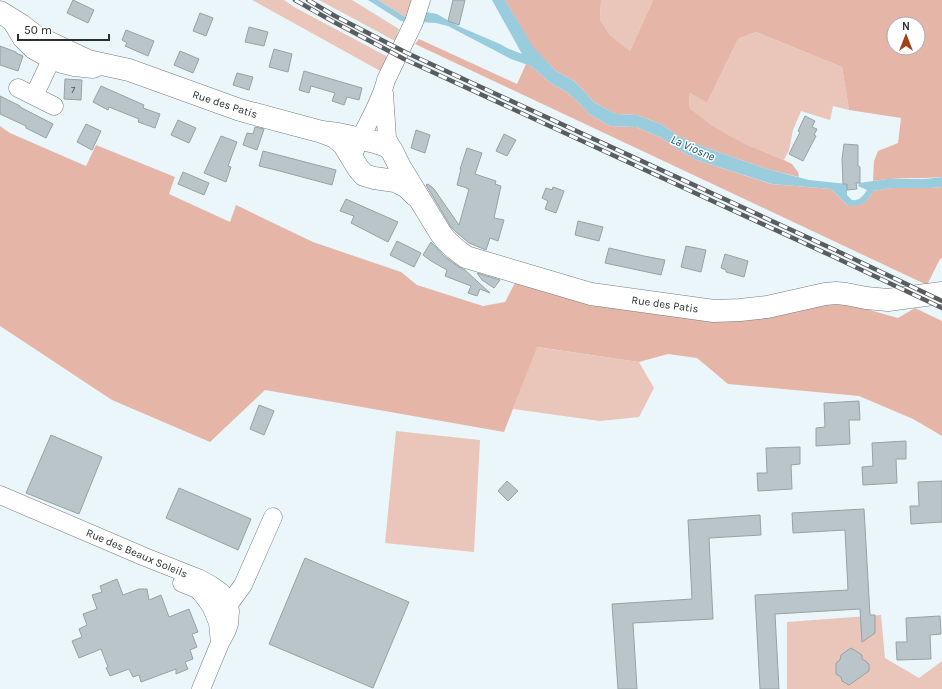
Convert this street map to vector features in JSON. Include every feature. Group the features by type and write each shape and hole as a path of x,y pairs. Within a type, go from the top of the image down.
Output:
{"main road":[{"name":"Rue des Patis","path":"3,13 8,11 24,18 41,30 87,52 114,61 129,70"},
{"name":"Rue des Patis","path":"3,13 34,36 84,60 129,70 240,110 336,137 348,151 364,175 368,177 395,181 402,184 419,199"},
{"name":"Rue des Patis","path":"322,132 338,134 389,147 419,199 446,241 452,248 466,257 591,294 714,311 767,307 825,294 836,293 888,300 942,293"}],"street":[{"path":"358,168 354,154 418,11"},
{"path":"3,13 22,39 33,50 51,60 74,67 93,69 102,65"},
{"path":"51,60 26,92 54,106"},
{"path":"381,179 391,176 396,171 398,166 387,138 384,89"},
{"name":"Rue des Beaux Soleils","path":"0,495 216,587 229,604 229,624 201,689"},
{"name":"Rue des Beaux Soleils","path":"0,506 197,589 211,606 215,614 218,623 220,643"},
{"path":"211,606 222,607 229,604 243,584 273,517"}],"shaded area":[{"path":"252,0 284,0 294,7 388,57 382,72"},
{"path":"319,0 352,0 399,29 395,41"},
{"path":"378,0 416,0 407,17 405,17"},
{"path":"505,0 601,0 600,20 610,35 630,51 653,0 942,0 942,177 873,181 874,161 878,151 898,143 901,118 849,110 842,67 756,32 738,39 707,103 690,93 689,105 691,109 726,134 745,144 792,164 798,172 799,177 767,169 704,147 678,136 663,125 637,115 616,114 595,103 574,81 556,71 532,47"},
{"path":"601,0 653,0 630,51 610,35 600,20"},
{"path":"756,32 842,67 849,110 833,106 830,120 801,111 793,130 789,150 784,160 734,139 713,126 691,109 689,105 690,93 707,103 738,39"},
{"path":"419,39 517,84 526,64 531,66 552,84 567,92 589,114 610,126 636,127 662,138 677,149 697,160 771,184 831,189 848,206 864,203 873,191 891,188 942,187 942,258 940,259 927,285 415,44"},
{"path":"0,126 10,133 86,166 96,145 175,177 169,194 230,222 236,205 313,242 401,272 417,285 483,306 505,302 517,279 588,301 819,300 852,302 873,311 898,318 915,308 942,321 942,436 913,419 859,396 728,384 697,358 668,354 639,362 537,347 504,432 265,390 210,442 112,400 0,326"},
{"path":"536,347 639,362 654,388 639,417 600,421 513,409"},
{"path":"396,431 480,440 474,552 385,543"},
{"path":"881,615 885,658 919,678 942,661 942,689 787,689 787,622"}],"water":[{"path":"368,0 378,0 407,17 407,22 401,21"},
{"name":"La Viosne","path":"492,0 505,0 533,47 556,71 574,81 595,103 616,114 637,115 663,125 678,136 704,147 767,169 809,180 847,184 847,195 852,200 859,199 867,190 858,186 859,183 888,179 925,179 942,177 942,187 891,188 873,191 864,203 848,206 831,189 772,184 697,160 677,149 662,138 636,127 610,126 589,114 567,92 552,84 531,66 511,59 448,26 436,23 419,22 421,11 437,14 458,26 522,54"}],"building":[{"path":"73,0 94,10 88,23 67,13"},
{"path":"453,0 465,0 459,25 448,21"},
{"path":"200,13 213,18 206,36 193,31"},
{"path":"249,27 268,32 264,46 245,42"},
{"path":"126,30 154,41 148,56 125,46 127,43 122,40"},
{"path":"0,46 23,56 18,71 0,65"},
{"path":"274,49 292,54 288,72 269,67"},
{"path":"180,51 199,59 193,73 174,65"},
{"path":"304,71 362,88 359,100 347,97 344,105 332,101 335,93 311,86 309,93 299,90"},
{"path":"237,73 253,77 249,90 233,85"},
{"path":"65,79 82,80 81,100 64,99"},
{"path":"101,86 144,105 143,108 160,114 155,128 138,122 139,119 109,107 108,110 93,102"},
{"path":"0,96 53,124 46,138 26,128 26,126 0,114"},
{"path":"805,116 815,121 812,127 817,129 814,135 816,136 803,161 789,154 800,132 798,131"},
{"path":"178,120 196,128 189,143 171,135"},
{"path":"86,124 101,131 92,150 77,142"},
{"path":"255,127 264,129 257,150 243,145 247,133 253,134"},
{"path":"416,130 430,135 425,153 411,148"},
{"path":"504,134 516,140 507,156 496,151"},
{"path":"221,136 237,142 228,166 231,167 226,182 204,173"},
{"path":"844,144 858,145 860,183 856,183 857,189 847,190 847,184 843,184 842,159"},
{"path":"467,148 482,153 475,174 496,181 495,184 501,186 494,218 504,220 498,241 490,238 486,250 469,243 451,227 426,185 428,184 434,189 459,225 469,189 457,185 460,169"},
{"path":"263,151 336,170 332,185 259,166"},
{"path":"183,172 209,183 204,195 178,184"},
{"path":"553,187 564,191 556,213 545,209 548,201 542,198 546,188 552,190"},
{"path":"346,199 398,222 388,242 351,223 354,216 340,211"},
{"path":"578,221 603,227 599,241 575,235"},
{"path":"397,241 421,253 414,267 390,255"},
{"path":"431,242 444,256 465,270 490,293 480,289 477,296 468,293 471,286 445,276 447,270 423,255"},
{"path":"686,246 706,250 701,272 681,267"},
{"path":"609,248 665,260 661,275 605,263"},
{"path":"725,254 748,261 744,277 726,272 726,270 721,268"},
{"path":"477,273 500,280 494,288 482,280"},
{"path":"859,401 860,420 849,420 850,444 816,446 816,428 825,427 824,403"},
{"path":"259,405 274,411 264,435 250,429"},
{"path":"51,435 102,457 79,514 26,493"},
{"path":"906,441 906,459 896,459 897,483 863,485 862,467 873,466 872,443"},
{"path":"800,447 800,464 791,465 792,489 758,491 757,473 767,473 766,448"},
{"path":"507,481 518,491 508,501 498,491"},
{"path":"942,481 942,522 911,524 910,506 919,506 918,482"},
{"path":"179,488 251,519 238,550 166,518"},
{"path":"864,509 870,615 875,615 875,633 862,642 860,609 775,614 779,689 760,689 755,595 848,590 845,530 793,533 792,513"},
{"path":"760,515 761,535 709,538 713,619 633,623 637,689 618,689 612,604 692,599 688,520"},
{"path":"305,558 409,602 373,688 269,644"},
{"path":"117,579 123,595 139,589 147,589 149,600 161,595 169,617 189,609 198,632 192,634 197,647 190,650 193,659 185,662 188,669 176,674 176,669 141,682 139,675 133,677 129,669 110,676 106,668 108,667 101,649 79,658 72,641 82,637 79,629 87,625 83,614 97,609 92,595 102,592 100,586"},
{"path":"940,616 941,634 930,635 931,659 897,660 896,642 907,642 906,618"},
{"path":"851,648 862,655 862,659 869,664 869,671 849,685 842,681 841,677 836,674 836,663 840,660 841,655"}],"railway":[{"path":"295,0 404,59 942,308"},
{"path":"308,0 335,16 407,53 835,250 942,301"}]}
